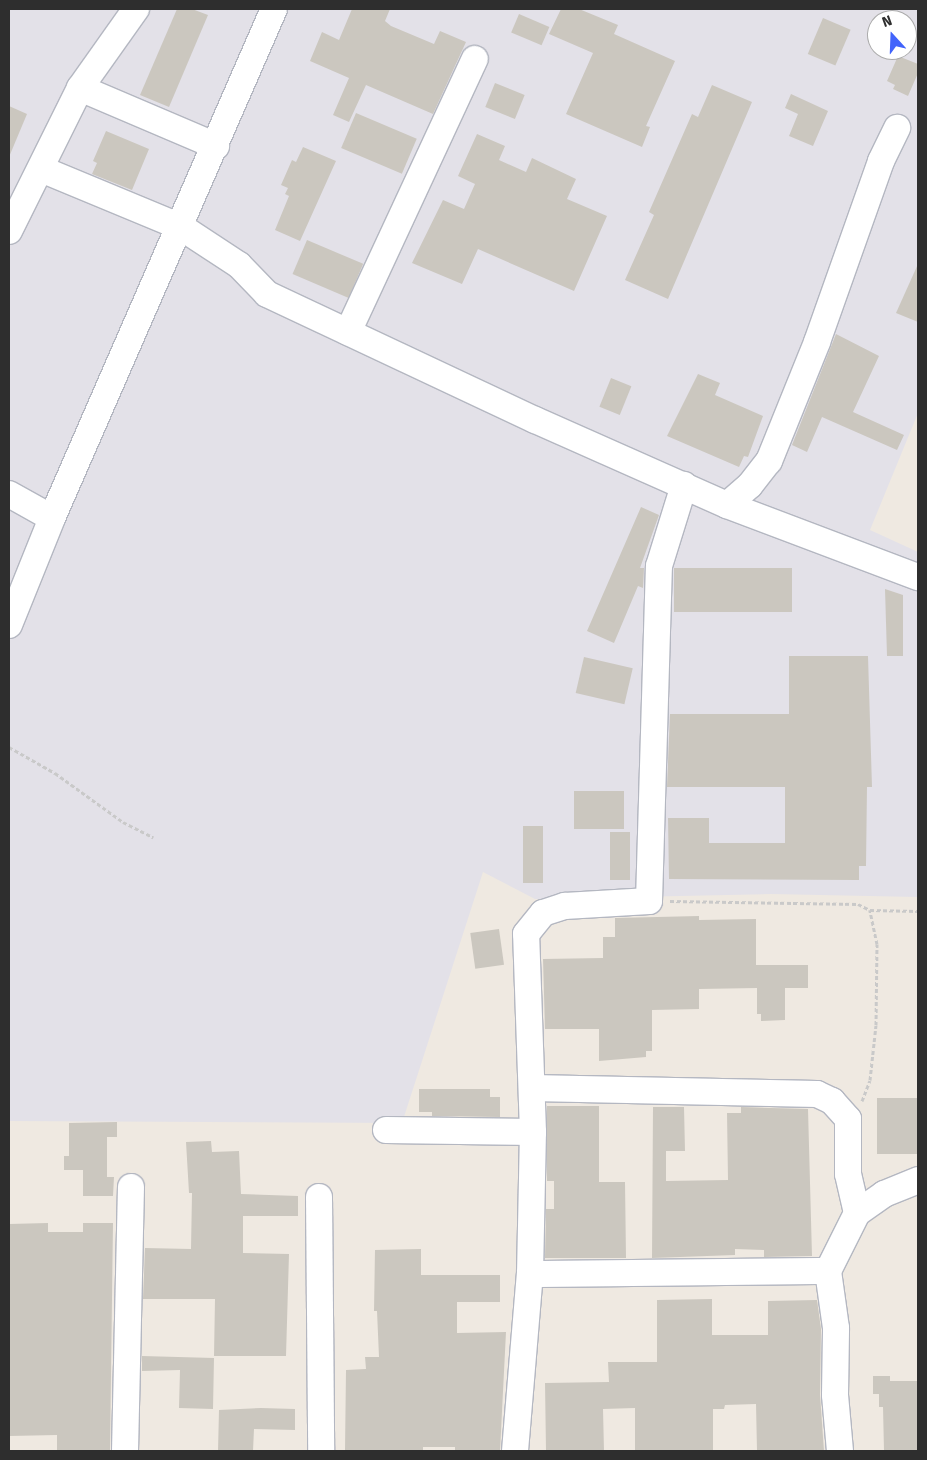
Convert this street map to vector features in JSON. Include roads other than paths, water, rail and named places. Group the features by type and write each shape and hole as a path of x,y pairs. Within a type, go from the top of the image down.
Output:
{"street":[{"path":"9,231 80,88 136,9"},
{"path":"9,624 52,518 181,227 274,9"},
{"path":"348,332 476,58"},
{"path":"80,88 216,146"},
{"path":"727,505 750,485 769,461 817,342 881,161 897,128"},
{"path":"41,169 181,227 239,265 267,294 586,443 727,505 918,577"},
{"path":"515,1451 530,1274 533,1132 526,934 543,913 565,906 649,901 660,566 684,485"},
{"path":"9,494 52,518"},
{"path":"532,1088 802,1092 832,1101 848,1119 847,1167 857,1213"},
{"path":"386,1130 533,1132"},
{"path":"840,1451 836,1395 836,1328 828,1271 857,1213 884,1194 918,1180"},
{"path":"125,1451 131,1187"},
{"path":"319,1197 321,1451"},
{"path":"530,1274 828,1271"}]}
